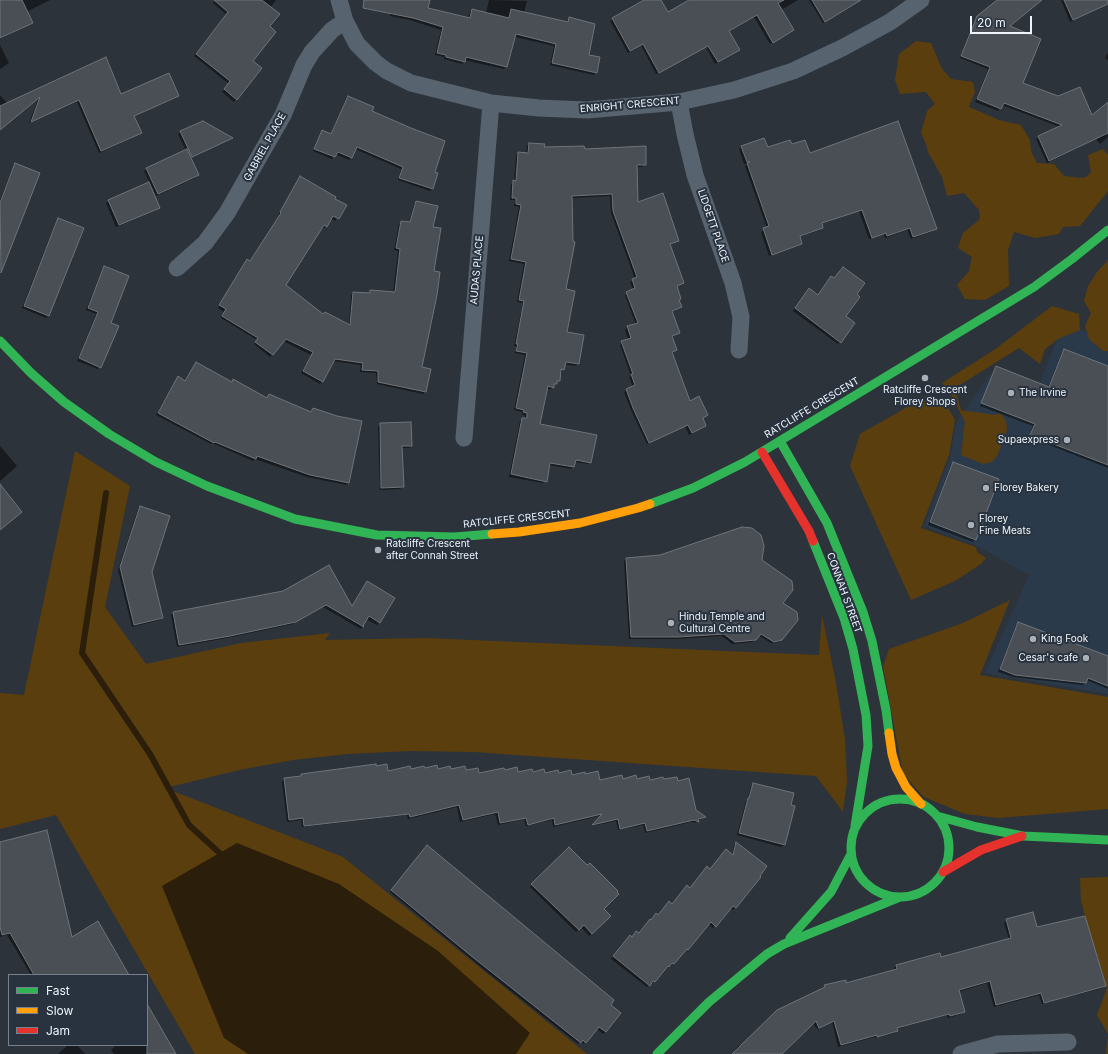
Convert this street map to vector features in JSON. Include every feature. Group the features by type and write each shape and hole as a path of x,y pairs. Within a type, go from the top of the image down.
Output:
{"street":[{"name":"ENRIGHT CRESCENT","path":"339,0 345,21 357,44 376,63 387,71 411,82 491,102 539,108 587,110 679,102 734,90 793,71 842,48 890,22 921,0"},
{"name":"GABRIEL PLACE","path":"177,268 205,243 227,213 283,115 304,65 312,52 332,30 345,21"},
{"name":"AUDAS PLACE","path":"464,438 491,102"},
{"name":"LIDGETT PLACE","path":"679,102 695,175 734,283 741,317 739,350"},
{"name":"RATCLIFFE CRESCENT","path":"0,341 31,373 64,402 109,434 156,462 208,486 295,519 377,535 454,537 520,532 580,523 638,508 693,488 745,462 1034,287 1108,230"},
{"name":"CONNAH STREET","path":"780,441 827,523 863,612 872,641 886,710 892,754 896,768 906,787 921,804"},
{"name":"CONNAH STREET","path":"762,452 809,531 844,618 853,649 866,715 868,746 855,826"},
{"path":"1023,836 981,850 943,872 930,887 912,896 900,897 892,897 875,891 861,879 852,863 850,844 855,826 867,812 883,802 902,799 921,804 937,816 977,827 1023,836 1108,840"},
{"path":"937,816 947,834 949,853 943,872"},
{"path":"784,944 831,892 851,854"},
{"path":"657,1054 709,1002 767,954 784,944 900,897"},
{"path":"961,1054 998,1044 1068,1042"}],"shaded area":[{"path":"916,41 931,43 942,69 951,79 973,82 975,92 969,107 999,120 1021,125 1030,140 1031,151 1037,163 1054,164 1064,176 1081,178 1086,177 1091,172 1088,155 1103,149 1108,155 1108,191 1080,226 1063,227 1059,234 1035,238 1014,232 1008,250 1009,286 985,300 965,299 957,285 969,271 972,257 958,248 963,233 980,219 979,210 964,193 947,196 942,177 928,152 921,133 927,111 935,104 926,92 900,94 895,80 899,54"},
{"path":"1108,260 1108,351 1103,351 1089,339 1085,326 1091,313 1084,301 1088,286 1097,272"},
{"path":"1052,306 1079,314 1080,330 1058,339 1045,349 1040,364 1019,348 955,388 961,410 995,415 1000,413 1006,421 1007,430 997,456 992,462 983,464 961,455 965,422 949,391 942,383 994,350"},
{"path":"1063,324 1108,340 1108,694 985,673 1029,575 977,546 924,526 950,458 957,421 996,366 1040,383"},
{"path":"930,394 945,403 955,420 949,455 921,528 976,547 977,552 986,558 981,564 955,581 911,600 850,466 860,434"},
{"path":"75,451 130,486 105,607 146,664 241,643 330,633 325,640 425,638 819,655 822,615 836,683 845,739 847,781 843,812 816,776 473,752 410,751 348,754 293,760 239,770 165,788 343,857 587,1054 195,1054 56,815 0,829 0,693 24,695"},
{"path":"1010,600 980,675 1108,697 1108,809 998,818 965,814 924,797 903,774 883,666 889,649 963,623"},
{"path":"237,843 339,884 438,951 530,1033 516,1054 248,1054 224,1038 162,886"},
{"path":"1108,877 1108,1034 1097,1015 1107,988 1081,901 1080,878"},
{"path":"1108,1034 1108,1054 1106,1054"}],"building":[{"path":"0,0 22,0 33,23 0,38"},
{"path":"214,0 262,0 280,14 270,26 276,32 253,61 262,68 237,100 224,89 230,81 196,54 228,12"},
{"path":"364,0 430,0 428,8 470,18 472,9 509,18 511,9 568,22 569,17 595,24 589,55 600,57 597,73 552,63 556,44 516,34 507,67 466,57 465,62 446,57 446,55 437,53 443,27 413,18 363,8"},
{"path":"644,0 661,0 668,12 689,0 784,0 778,3 794,30 773,43 757,15 729,31 740,50 718,62 708,46 659,73 643,44 630,51 612,18"},
{"path":"812,0 861,0 825,22"},
{"path":"997,0 1042,0 1010,26 1041,39 1023,83 1058,96 1080,87 1092,115 1108,102 1108,133 1049,161 1038,136 1062,125 1004,103 1001,109 977,99 990,67 961,56 977,16"},
{"path":"1064,0 1108,0 1108,4 1073,20"},
{"path":"106,57 121,94 169,73 179,96 134,116 142,133 101,151 79,100 31,122 40,97 0,130 0,106"},
{"path":"348,96 374,107 372,111 445,141 435,172 438,173 433,189 399,178 403,167 357,147 352,158 338,152 335,157 314,149 322,130 331,134"},
{"path":"203,121 233,138 192,157 180,131"},
{"path":"898,121 937,229 913,237 910,228 887,236 886,233 872,238 862,210 822,223 823,228 800,236 802,244 772,255 763,228 769,226 747,163 750,162 747,162 741,146 764,138 768,147 790,140 792,144 805,140 810,153"},
{"path":"529,143 545,144 544,147 584,146 585,149 646,146 646,165 637,165 638,202 663,193 679,241 670,244 684,283 677,286 681,299 679,300 682,307 672,311 680,333 672,336 677,350 672,352 690,401 699,396 708,415 703,418 706,426 692,433 688,425 649,443 626,389 635,385 631,374 633,374 621,341 631,338 627,326 638,323 626,292 635,288 632,279 637,277 613,211 612,194 572,196 573,241 575,242 566,289 575,291 567,332 584,335 579,364 566,362 564,370 561,369 560,381 557,381 557,384 554,384 554,388 548,386 540,424 597,435 591,463 576,460 574,467 550,463 547,482 511,474 522,418 527,418 527,413 523,412 524,410 516,408 527,353 516,351 524,301 519,300 526,262 511,259 521,205 516,204 516,198 512,198 513,180 516,181 518,152 528,153"},
{"path":"187,149 199,175 158,194 146,168"},
{"path":"15,163 40,173 1,273 0,203"},
{"path":"300,176 347,205 339,219 333,216 327,227 324,225 286,285 323,314 325,312 350,325 353,292 370,293 370,290 395,292 400,249 396,248 401,221 410,222 416,201 438,206 433,227 441,228 434,271 440,272 437,295 422,367 431,369 426,392 378,382 378,371 362,370 363,363 335,359 323,382 303,371 313,352 286,339 273,355 255,342 258,338 222,316 226,309 219,305 247,259 250,261 281,213 280,212"},
{"path":"149,182 160,208 119,225 108,200"},
{"path":"58,218 84,228 49,316 24,306"},
{"path":"104,266 129,276 111,323 119,326 101,368 79,358 98,312 88,308"},
{"path":"843,267 865,283 857,294 860,297 846,316 855,323 841,343 795,308 809,288 818,295 831,276 834,278"},
{"path":"1064,349 1108,366 1108,465 1030,435 1035,424 981,403 996,366 1049,387"},
{"path":"196,362 232,382 233,379 267,398 269,394 311,412 313,408 337,416 362,421 349,483 310,475 257,456 256,459 215,442 214,443 158,413 178,376 185,381"},
{"path":"411,422 412,446 402,446 404,487 381,488 380,423"},
{"path":"953,462 999,479 976,540 930,522"},
{"path":"0,484 22,512 0,530"},
{"path":"140,506 170,516 152,572 163,618 134,625 120,567"},
{"path":"742,527 752,528 761,535 764,546 762,560 792,581 793,590 783,603 797,612 798,620 782,640 774,642 761,634 756,640 735,642 724,634 679,637 631,637 626,558 660,555"},
{"path":"329,565 352,606 367,581 395,598 380,623 369,616 363,626 364,627 326,605 296,622 179,645 173,612 283,591"},
{"path":"1018,622 1108,656 1108,686 1088,678 1086,683 1015,675 1000,669"},
{"path":"376,764 376,766 387,764 388,771 410,766 411,769 437,765 438,769 450,766 451,769 465,766 466,770 478,768 479,773 517,767 518,772 532,769 533,772 544,769 545,773 558,770 559,773 571,770 572,775 598,771 600,780 622,775 623,779 636,775 637,779 649,776 650,780 663,777 664,779 677,777 678,781 689,778 696,810 706,817 698,819 699,822 694,820 647,831 645,823 620,829 618,819 592,825 602,814 555,825 554,818 528,825 526,818 500,823 498,812 463,820 459,805 410,817 409,814 304,826 303,818 289,820 284,778 301,776 301,774"},
{"path":"753,783 794,793 791,805 795,806 785,845 739,833"},
{"path":"47,830 72,937 98,921 128,974 33,974 10,933 2,935 0,927 0,842"},
{"path":"736,842 767,866 760,876 761,877 736,908 733,906 716,927 711,922 688,950 687,949 674,964 672,963 669,967 668,966 650,986 613,956 630,935 632,937 636,931 639,933 656,913 658,915 669,901 672,904 687,885 690,888 707,866 710,869 726,849 733,855"},
{"path":"427,845 614,1000 611,1005 621,1013 606,1032 599,1027 586,1043 583,1040 581,1043 391,890"},
{"path":"569,847 587,865 590,863 618,891 617,892 619,894 604,909 611,916 592,934 584,925 579,930 531,884"},
{"path":"1033,912 1037,927 1085,916 1106,986 1044,1003 1041,993 996,1005 990,981 959,990 965,1012 950,1016 949,1014 897,1028 898,1031 877,1037 877,1035 841,1045 834,1021 819,1028 816,1021 782,1054 732,1054 777,1010 825,987 824,985 846,980 846,983 897,969 896,965 940,953 941,957 1011,938 1006,919"},
{"path":"148,1006 176,1054 147,1054 148,1046"}],"waterway":[{"path":"106,493 82,653 150,754 189,825 225,858"}],"traffic: fast":[{"path":"650,504 693,488 745,462 1034,287 1108,230"},
{"path":"0,341 31,373 64,402 109,434 156,462 207,486 295,519 377,535 454,537 492,534"},
{"path":"780,441 827,523 863,612 872,641 886,710 889,733"},
{"path":"813,541 844,618 853,649 866,715 868,746 855,826"},
{"path":"900,799 910,800 927,807 941,821 948,838 949,848 948,858 941,875 927,889 910,896 900,897 890,896 873,889 859,875 852,858 851,848 852,838 859,821 873,807 890,800 900,799"},
{"path":"937,816 977,827 1023,836 1108,840"},
{"path":"790,938 831,892 851,854"},
{"path":"657,1054 709,1002 767,954 784,944 900,897"}],"traffic: slow":[{"path":"492,534 519,532 580,523 650,504"},
{"path":"889,733 896,768 906,787 921,804"}],"traffic: jam":[{"path":"762,452 809,531 813,541"},
{"path":"943,872 981,850 1022,836"}],"place":[{"name":"Ratcliffe Crescent Florey Shops","path":"925,378"},
{"name":"The Irvine","path":"1011,393"},
{"name":"Supaexpress","path":"1067,440"},
{"name":"Florey Bakery","path":"986,488"},
{"name":"Florey Fine Meats","path":"971,525"},
{"name":"Ratcliffe Crescent after Connah Street","path":"378,550"},
{"name":"Hindu Temple and Cultural Centre","path":"671,623"},
{"name":"King Fook","path":"1033,639"},
{"name":"Cesar's cafe","path":"1086,658"}]}
